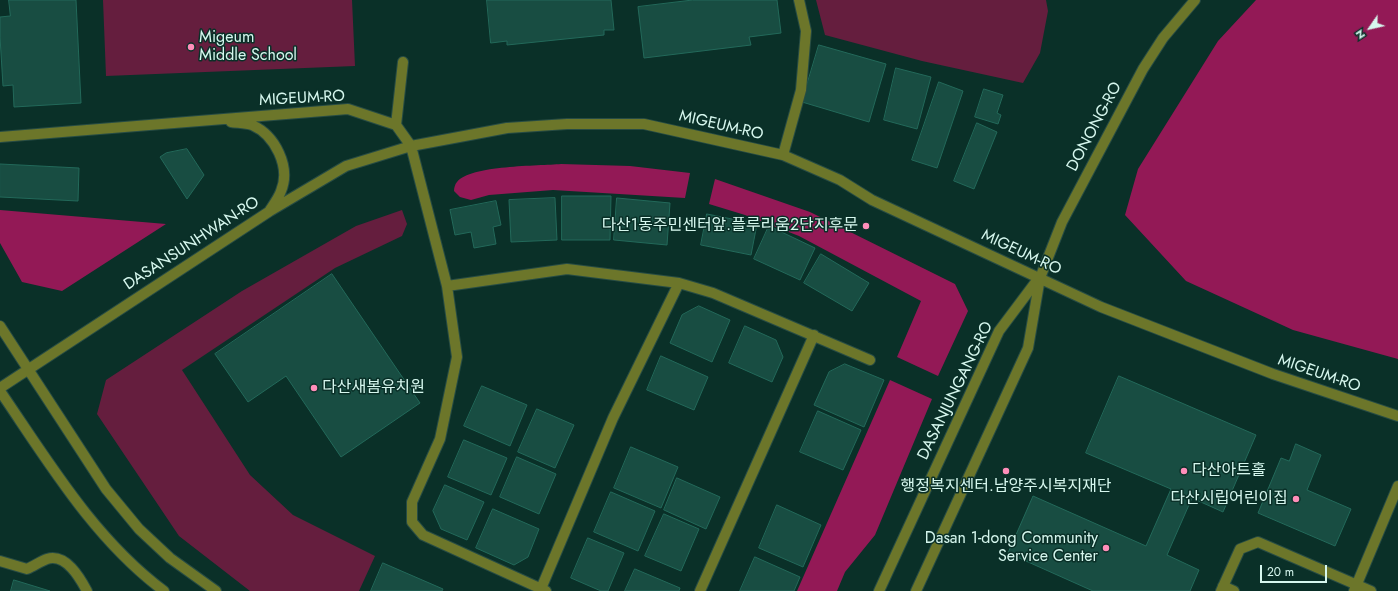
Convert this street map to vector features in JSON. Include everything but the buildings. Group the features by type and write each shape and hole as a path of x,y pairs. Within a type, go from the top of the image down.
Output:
{"street":[{"path":"783,155 801,90 806,31 799,0"},
{"name":"DONONG-RO","path":"1040,278 1062,222 1143,69 1163,38 1195,0"},
{"path":"403,62 396,125 411,146 447,286 457,357 440,439 412,502 412,522 423,535 542,590 613,418 679,283"},
{"name":"MIGEUM-RO","path":"0,137 88,131 215,119 348,110 396,125"},
{"path":"215,119 252,125 271,138 280,155 284,174 282,190 270,211"},
{"name":"MIGEUM-RO","path":"411,146 507,128 567,124 644,124 783,155 840,180 872,200 1100,307 1273,374 1398,416"},
{"name":"DASANSUNHWAN-RO","path":"0,389 28,368 270,211 346,166 411,146"},
{"path":"447,286 567,269 679,283 713,293 870,360"},
{"path":"916,591 1028,348 1040,278"},
{"name":"DASANJUNGANG-RO","path":"879,591 999,331 1040,278"},
{"path":"0,326 106,489 139,529 170,558 216,591"},
{"path":"700,591 814,335"},
{"path":"0,389 68,490 90,518 122,555 164,591"},
{"path":"1355,588 1398,486"},
{"path":"1234,591 1222,589 1240,549 1258,542 1355,588 1371,591"},
{"path":"0,561 27,569 49,558 62,561 75,571 87,591"}],"shaded area":[{"path":"103,0 352,0 355,66 106,76"},
{"path":"816,0 1046,0 1048,11 1040,53 1023,83 922,61 825,35"},
{"path":"1256,0 1398,0 1398,359 1293,330 1186,281 1125,215 1138,169 1218,41"},
{"path":"561,164 630,166 690,173 685,198 553,190 489,195 471,200 460,197 454,191 457,182 464,176 476,172 506,167"},
{"path":"715,179 810,212 955,284 968,311 938,376 897,357 921,301 799,236 745,215 709,204"},
{"path":"0,210 166,224 62,291 22,282 0,243"},
{"path":"402,210 407,224 402,236 335,268 182,370 250,475 293,515 375,556 359,591 250,591 179,536 97,414 106,380 242,291 356,226"},
{"path":"890,380 932,399 875,535 845,572 837,591 797,591"}],"place":[{"name":"Migeum Middle School","path":"191,47"},
{"name":"다산1동주민센터앞.플루리움2단지후문","path":"866,226"},
{"name":"다산새봄유치원","path":"314,388"},
{"name":"행정복지센터.남양주시복지재단","path":"1006,471"},
{"name":"다산아트홀","path":"1184,471"},
{"name":"다산시립어린이집","path":"1296,499"},
{"name":"Dasan 1-dong Community Service Center","path":"1106,548"}]}
